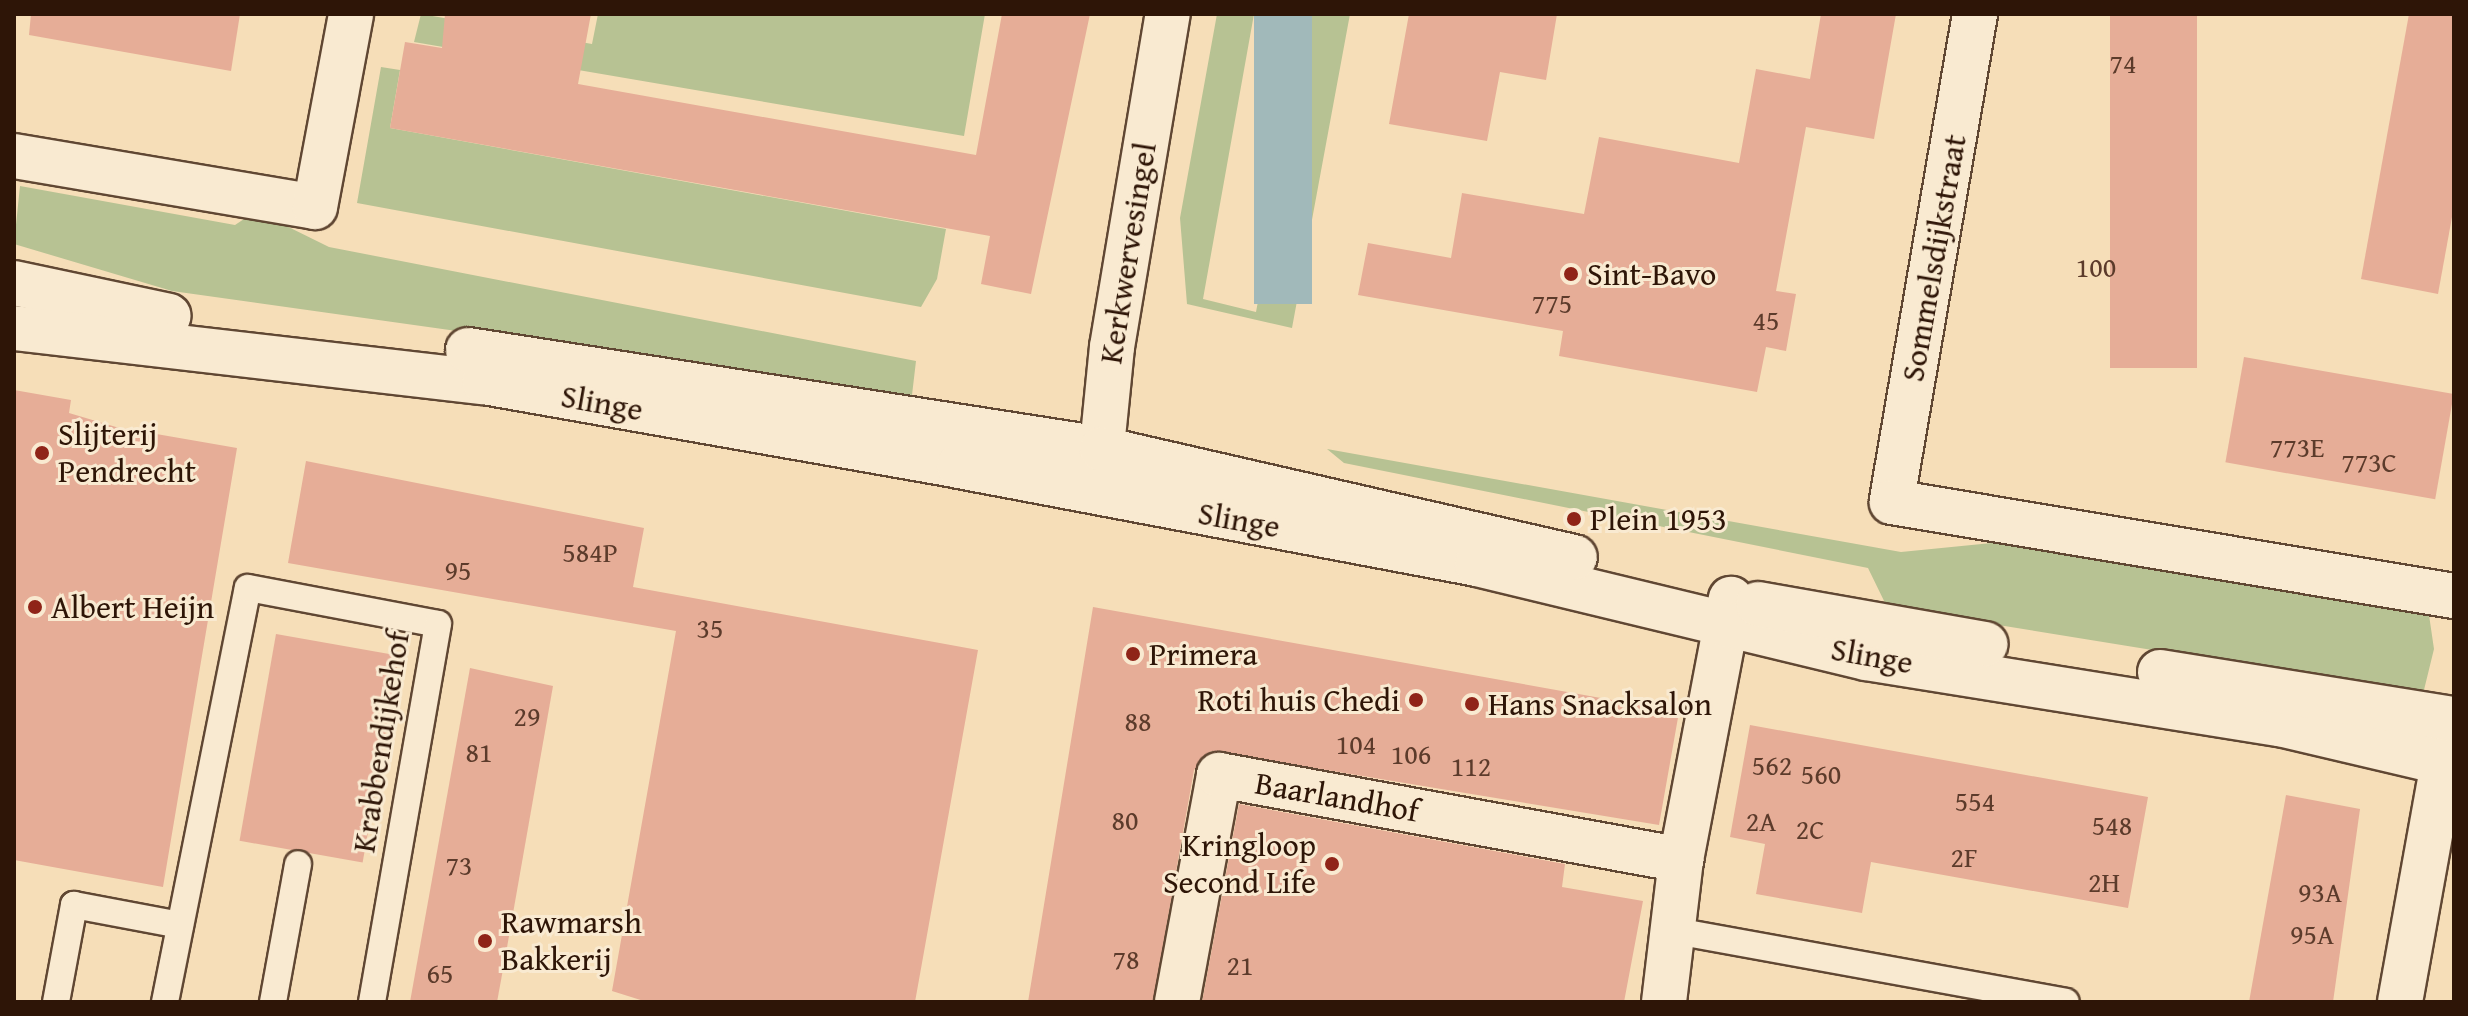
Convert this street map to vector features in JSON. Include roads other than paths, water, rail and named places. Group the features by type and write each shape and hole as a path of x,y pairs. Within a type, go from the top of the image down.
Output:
{"street":[{"path":"14,156 315,207 351,14"},
{"name":"Kerkwervesingel","path":"1098,494 1112,347 1168,14"},
{"name":"Sommelsdijkstraat","path":"1975,14 1892,502 2454,596"},
{"name":"Slinge","path":"14,283 201,322 485,352 1102,449 1421,517 1729,612 1866,658 2280,724 2448,764"},
{"name":"Slinge","path":"14,328 484,382 1729,612 2453,716"},
{"path":"1664,1002 1676,931 1681,860 1729,612"},
{"path":"2400,1002 2448,764 2453,716"},
{"name":"Baarlandhof","path":"1177,1002 1219,775 1681,860"}],"lane":[{"name":"Krabbendijkehof","path":"165,1002 248,588 438,624 372,1002"},
{"path":"273,1002 298,864"},
{"path":"56,1002 74,905 180,925"},
{"path":"1676,931 2066,1002"}],"water":[{"path":"1254,14 1312,14 1312,304 1254,304"}],"place":[{"name":"Sint-Bavo","path":"1571,274"},
{"name":"Slijterij Pendrecht","path":"42,453"},
{"name":"Plein 1953","path":"1574,519"},
{"name":"Albert Heijn","path":"35,607"},
{"name":"Primera","path":"1133,654"},
{"name":"Roti huis Chedi","path":"1416,700"},
{"name":"Hans Snacksalon","path":"1472,704"},
{"name":"Kringloop Second Life","path":"1332,864"},
{"name":"Rawmarsh Bakkerij","path":"485,941"}]}
